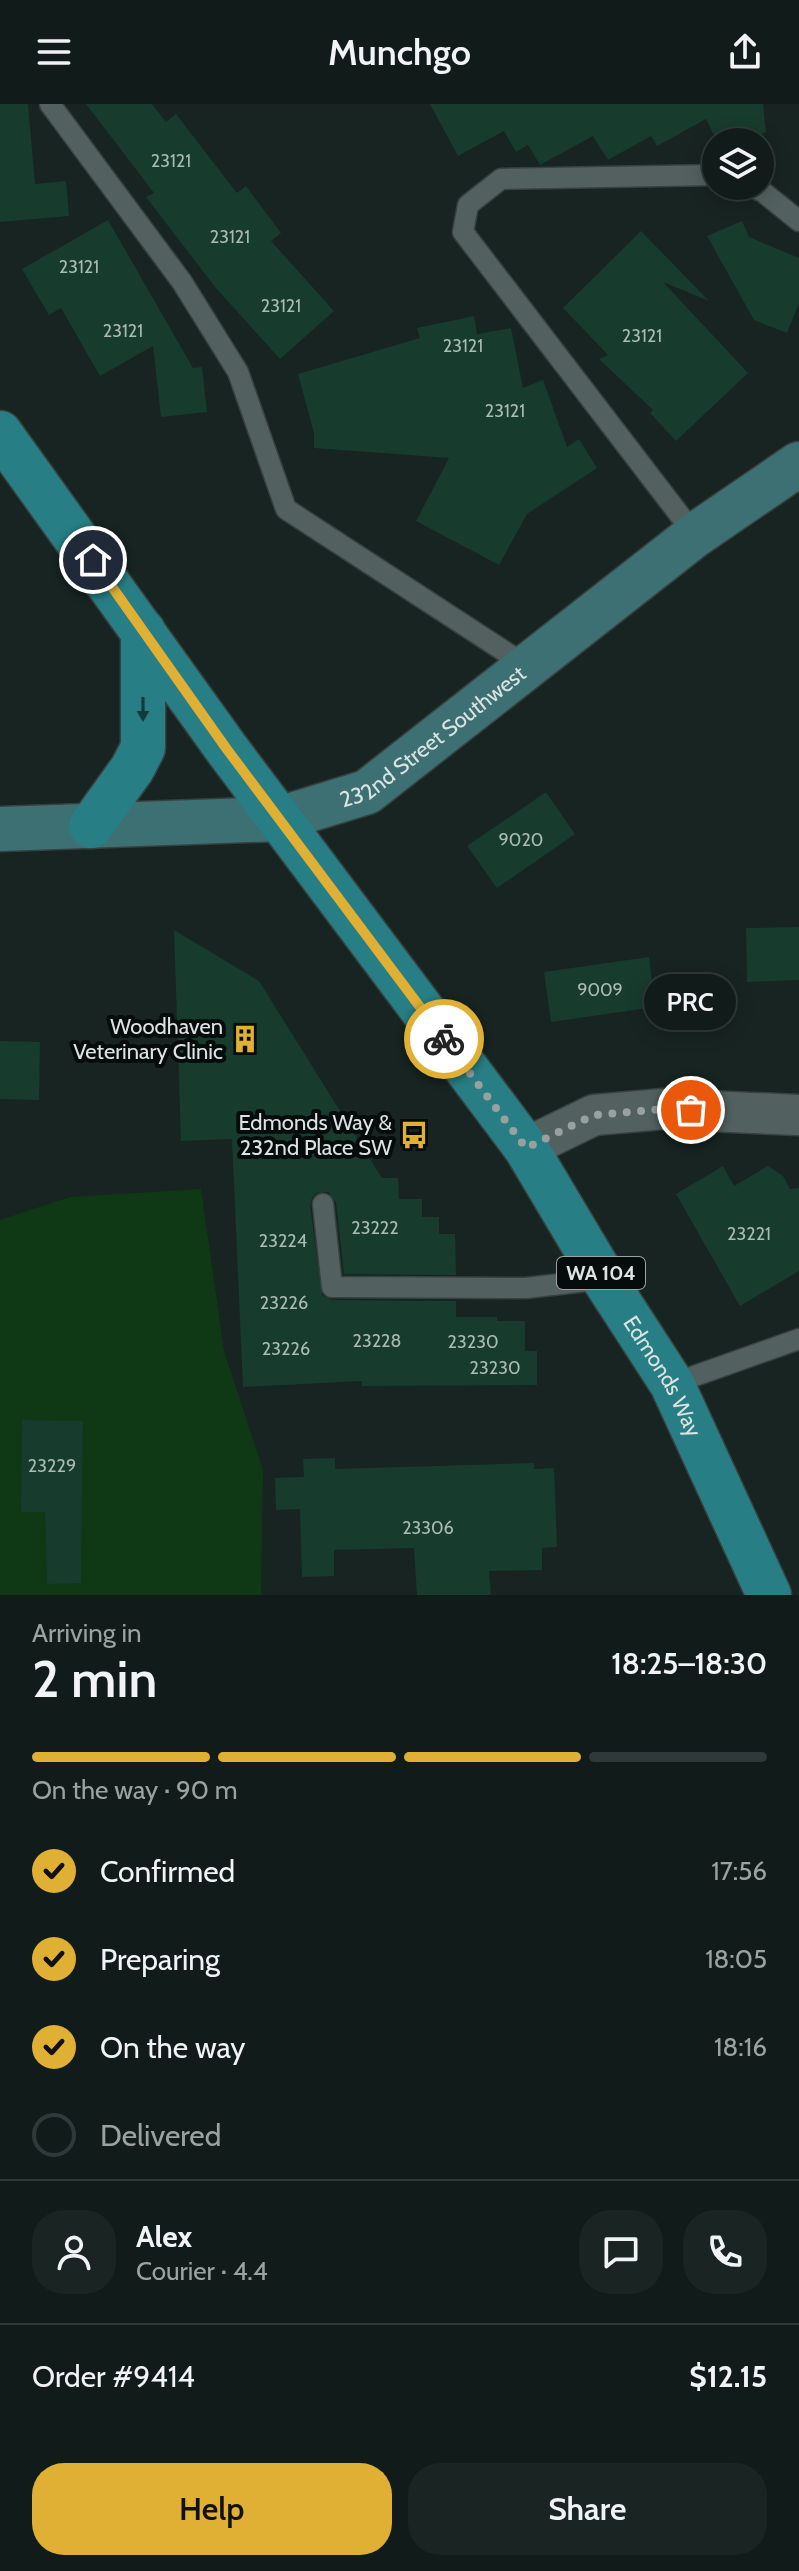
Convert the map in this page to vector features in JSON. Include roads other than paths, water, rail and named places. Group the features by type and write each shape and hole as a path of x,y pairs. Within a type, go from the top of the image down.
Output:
{"main road":[{"name":"Edmonds Way","path":"0,433 279,819 526,1148 604,1279 672,1384 769,1595"},
{"path":"91,826 132,769 143,748 143,631"}],"street":[{"name":"232nd Street Southwest","path":"0,829 279,819 367,792 695,535 799,464"},
{"path":"526,1148 594,1115 663,1109 799,1115"}],"lane":[{"path":"50,104 182,282 238,372 286,509 527,666"},
{"path":"695,535 463,232 468,205 501,179 702,175"},
{"path":"773,200 799,221"},
{"path":"323,1204 332,1287 526,1288 604,1279"},
{"path":"672,1384 799,1339"}],"place":[{"name":"Woodhaven Veterinary Clinic","path":"245,1039"},
{"name":"PRC","path":"691,1110"},
{"name":"Edmonds Way & 232nd Place SW","path":"414,1135"}]}
